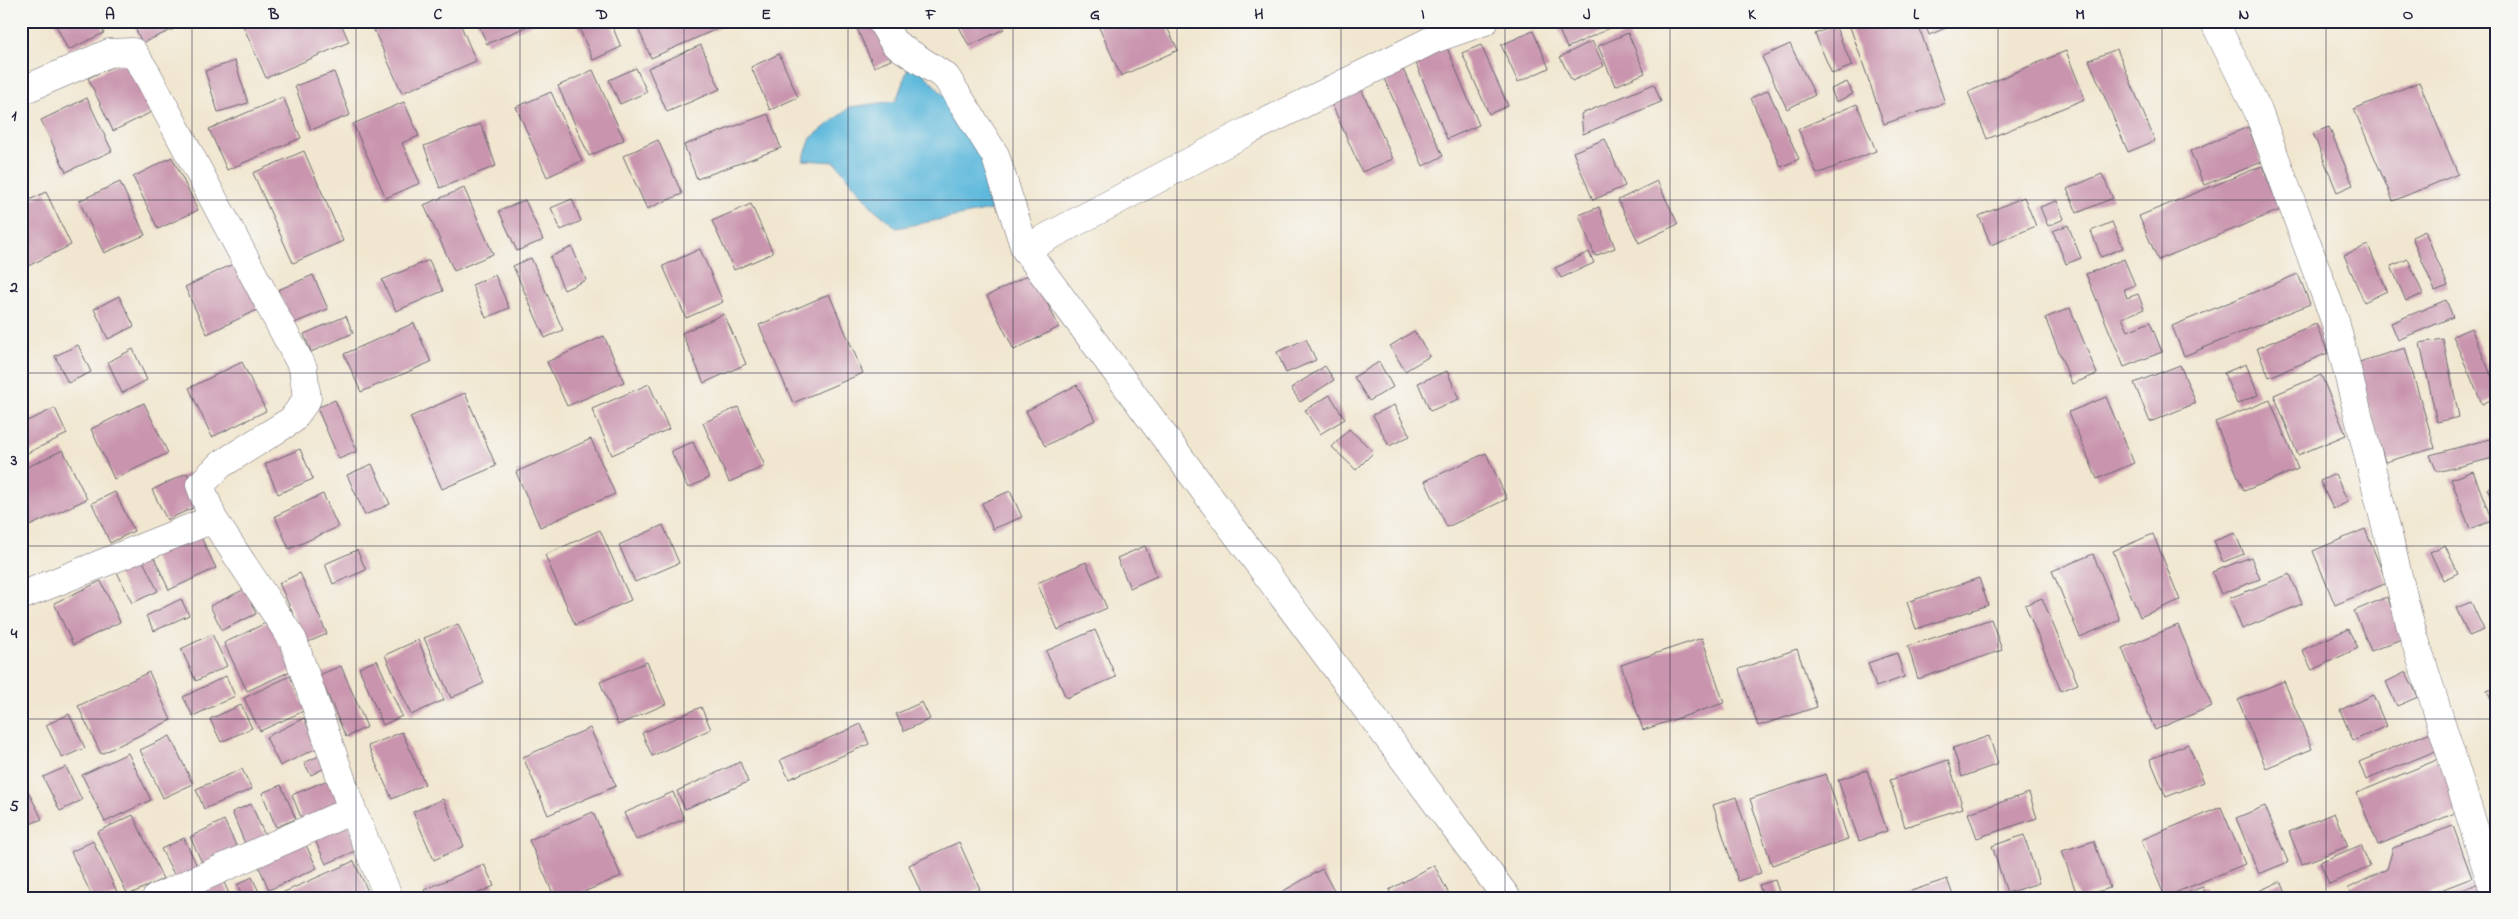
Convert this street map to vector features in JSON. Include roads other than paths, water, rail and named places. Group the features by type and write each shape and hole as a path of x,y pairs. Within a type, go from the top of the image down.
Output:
{"street":[{"path":"881,21 894,43 946,77 995,155 1026,249 1506,898"},
{"path":"1026,249 1250,130 1434,39 1485,21"},
{"path":"2214,21 2258,112 2335,322 2410,624 2496,898"},
{"path":"21,91 108,53 133,52 147,74 303,368 307,399 292,420 220,465 200,485 213,518 293,640 352,810 389,898"},
{"path":"21,596 213,518"},
{"path":"156,898 352,810"}],"water":[{"path":"911,60 969,122 1000,208 897,228 873,208 835,162 803,160 811,138 850,107 896,101"}]}
